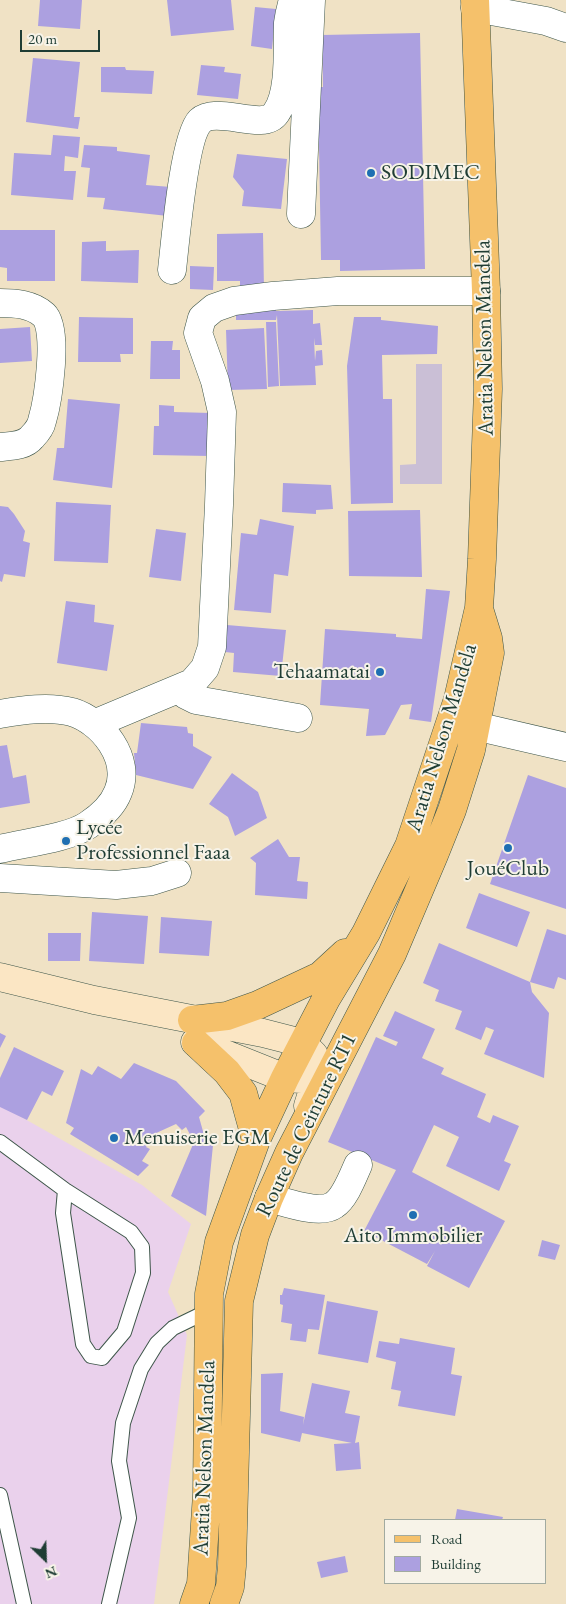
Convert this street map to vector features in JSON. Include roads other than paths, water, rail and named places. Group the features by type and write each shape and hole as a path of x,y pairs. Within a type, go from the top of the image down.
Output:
{"main road":[{"name":"Aratia Nelson Mandela","path":"194,1604 201,1584 207,1494 209,1294 219,1242 256,1140 285,1078 326,999 366,933 409,846 458,698 479,608 488,389 475,4"},
{"name":"Route de Ceinture RT1","path":"224,1604 230,1588 232,1566 239,1301 255,1234 289,1153 392,954 434,855 465,772 490,652 479,608"},
{"path":"194,1031 258,1005 320,976 366,933"},
{"path":"0,977 94,1000 194,1031 285,1078 302,1079 317,1070 350,1036"},
{"path":"194,1031 262,1033 302,1044 314,1055 318,1074 302,1127"},
{"path":"194,1031 243,1093 256,1140"}],"street":[{"path":"172,270 180,202 191,135 198,123 207,117 226,116 257,120 272,118 276,114 280,106 287,76 288,20 292,0"},
{"path":"301,214 311,0"},
{"path":"475,4 546,21 566,28"},
{"path":"94,724 180,690 192,683 205,668 212,647 222,412 215,381 198,333 202,318 214,308 234,301 273,296 338,291 486,291"},
{"path":"0,303 29,306 44,315 48,321 51,338 50,375 42,423 31,439 21,444 0,447"},
{"path":"180,690 186,696 196,700 298,718"},
{"path":"0,714 54,708 74,713 102,730 112,743 120,760 122,776 119,791 109,807 87,826 70,833 0,849"},
{"path":"475,726 566,748"},
{"path":"0,878 116,885 152,881 177,873"},
{"path":"269,1198 319,1209 334,1206 345,1193 358,1164"}],"lane":[{"path":"0,1142 65,1190 131,1232 142,1247 143,1273 124,1332 102,1358 91,1356 83,1344 63,1213 65,1190"},
{"path":"110,1604 129,1518 119,1461 123,1423 141,1369 157,1343 174,1328 208,1311"},
{"path":"0,1495 24,1604"}],"place":[{"name":"SODIMEC","path":"371,173"},
{"name":"Tehaamatai","path":"380,672"},
{"name":"Lycée Professionnel Faaa","path":"66,841"},
{"name":"JouéClub","path":"508,848"},
{"name":"Menuiserie EGM","path":"114,1138"},
{"name":"Aito Immobilier","path":"413,1215"}]}
